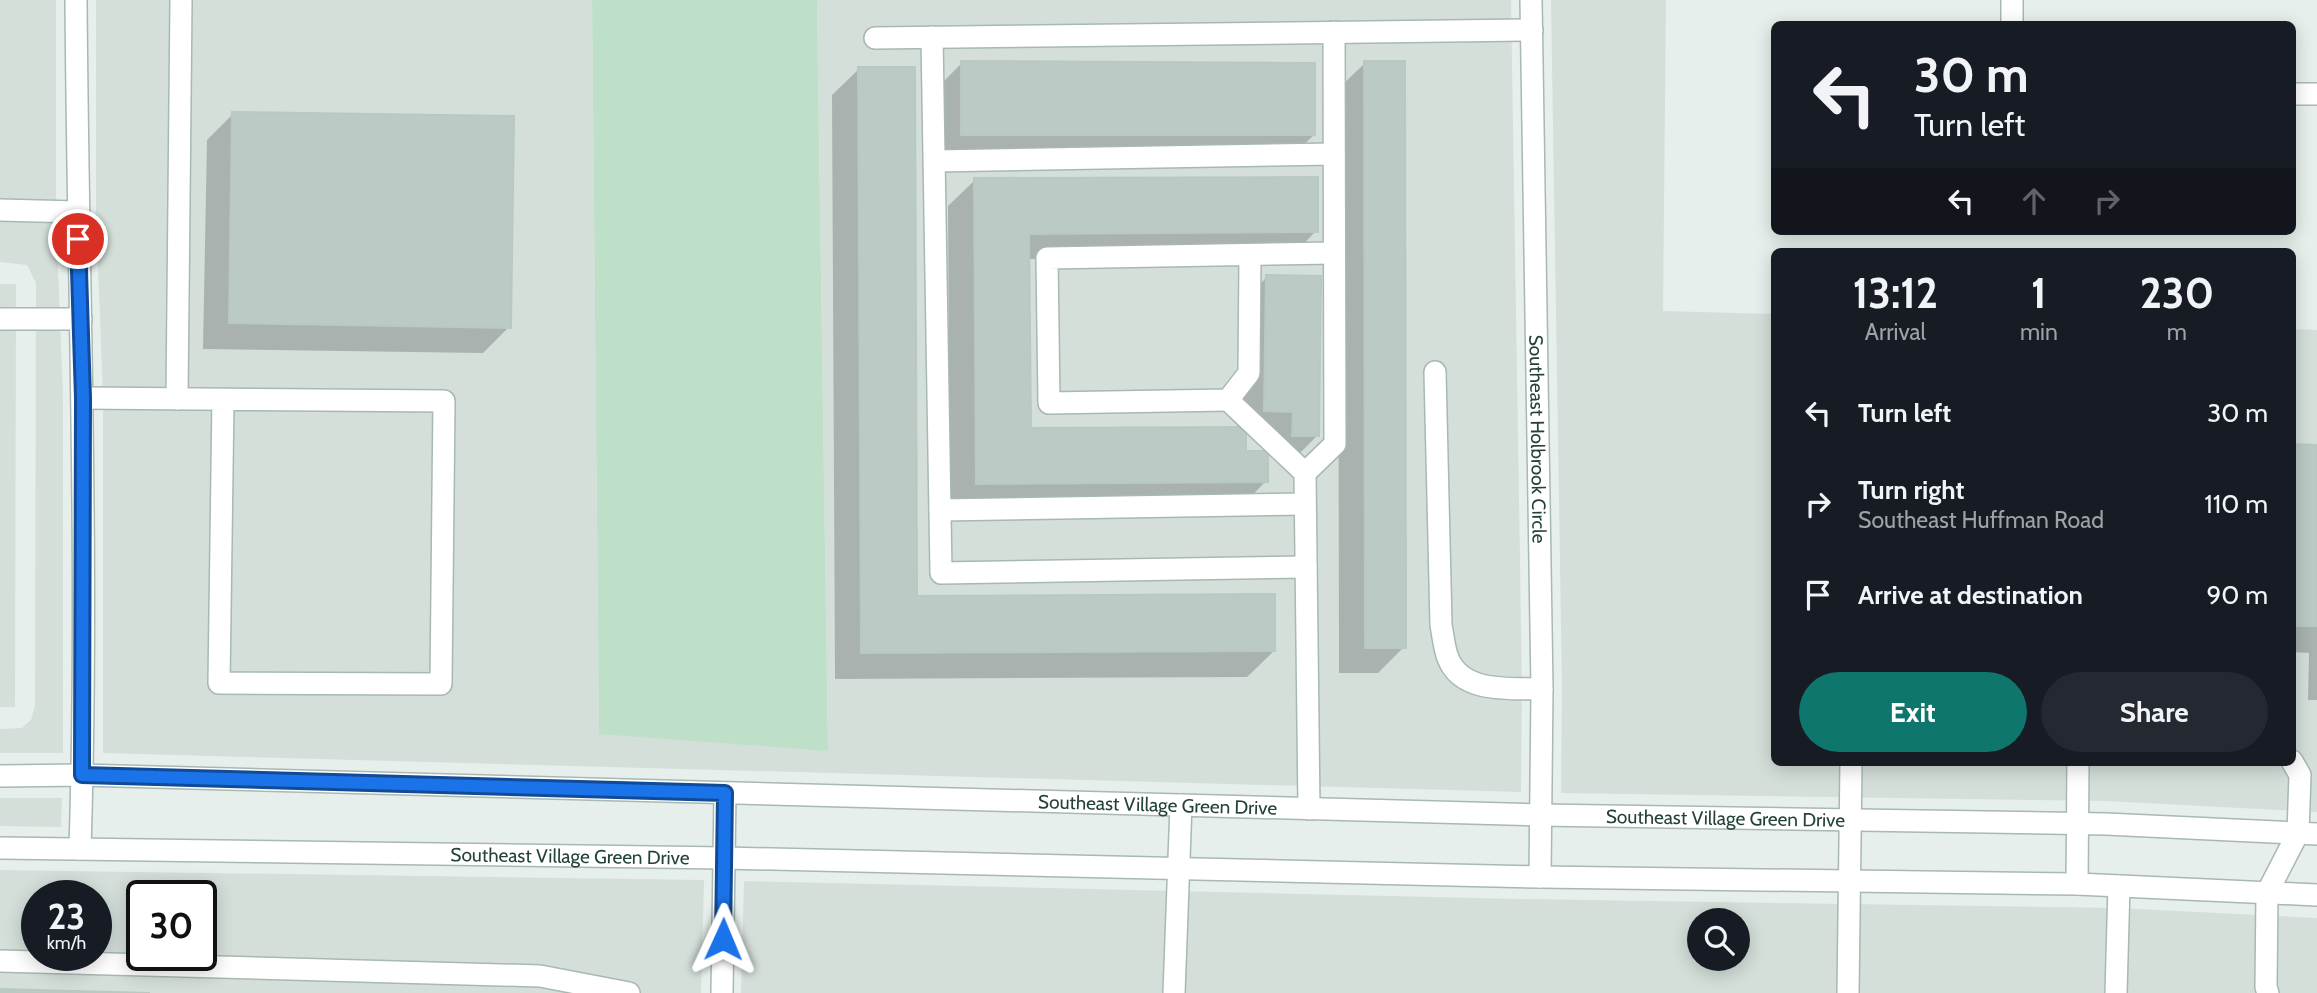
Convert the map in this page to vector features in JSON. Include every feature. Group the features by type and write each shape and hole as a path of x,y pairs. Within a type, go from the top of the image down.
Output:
{"street":[{"path":"76,0 77,212 83,398 80,849"},
{"path":"177,398 181,0"},
{"name":"Southeast Holbrook Circle","path":"1531,0 1542,689 1540,877"},
{"path":"2012,0 2012,21"},
{"path":"874,38 1532,30"},
{"path":"1305,473 1335,444 1334,32"},
{"path":"932,37 941,573 1306,567"},
{"path":"2296,94 2317,94"},
{"path":"935,162 1334,154"},
{"path":"0,210 77,212"},
{"path":"1309,809 1305,473 1228,400 1049,403 1047,258 1334,253"},
{"path":"1228,400 1249,373 1250,255"},
{"path":"0,319 81,319"},
{"path":"1435,372 1441,625 1448,658 1460,676 1480,685 1542,689"},
{"path":"83,398 177,398 444,401 441,684 219,683 223,399"},
{"path":"940,510 1306,504"},
{"path":"1847,993 1851,766"},
{"path":"2077,884 2078,766"},
{"path":"2268,993 2267,893 2307,833 2300,775 2295,766"},
{"name":"Southeast Village Green Drive","path":"0,776 82,775 1541,815 2078,823 2307,833"},
{"path":"722,993 725,793"},
{"path":"1174,993 1181,805"},
{"name":"Southeast Village Green Drive","path":"0,848 725,858 1540,877 2077,884 2317,895"},
{"path":"2116,993 2119,886"},
{"path":"0,961 526,975 629,993"}],"shaded area":[{"path":"0,0 56,0 56,213 63,398 63,753 0,753 0,729 22,728 31,720 35,706 36,283 27,265 0,262"},
{"path":"96,0 592,0 599,733 828,750 817,0 1511,0 1522,688 1521,792 103,753 103,398 96,212"},
{"path":"1551,0 1666,0 1663,311 1771,314 1771,766 2296,766 2296,329 2317,330 2317,812 2106,801 1561,793 1562,688"},
{"path":"0,284 16,284 15,707 0,707"},
{"path":"0,798 62,798 61,827 0,826"},
{"path":"0,870 704,880 701,993 0,993"},
{"path":"744,881 1520,899 2118,908 2317,918 2317,993 741,993"}],"green space":[{"path":"592,0 817,0 828,751 599,734"}],"building":[{"path":"961,61 1315,63 1315,135 961,135"},
{"path":"1364,61 1405,61 1406,648 1365,648"},
{"path":"858,67 915,67 917,596 1275,594 1275,651 861,653"},
{"path":"232,112 514,116 511,328 229,323"},
{"path":"1318,177 1318,232 1029,234 1031,428 1246,427 1246,451 1268,451 1268,482 976,484 974,178"},
{"path":"1266,275 1321,276 1319,436 1292,436 1293,412 1264,411"},
{"path":"2296,444 2317,445 2317,626 2296,626"},
{"path":"0,989 150,993 0,993"}],"route":[{"path":"78,239 83,398 82,775 725,793 723,939"}]}
